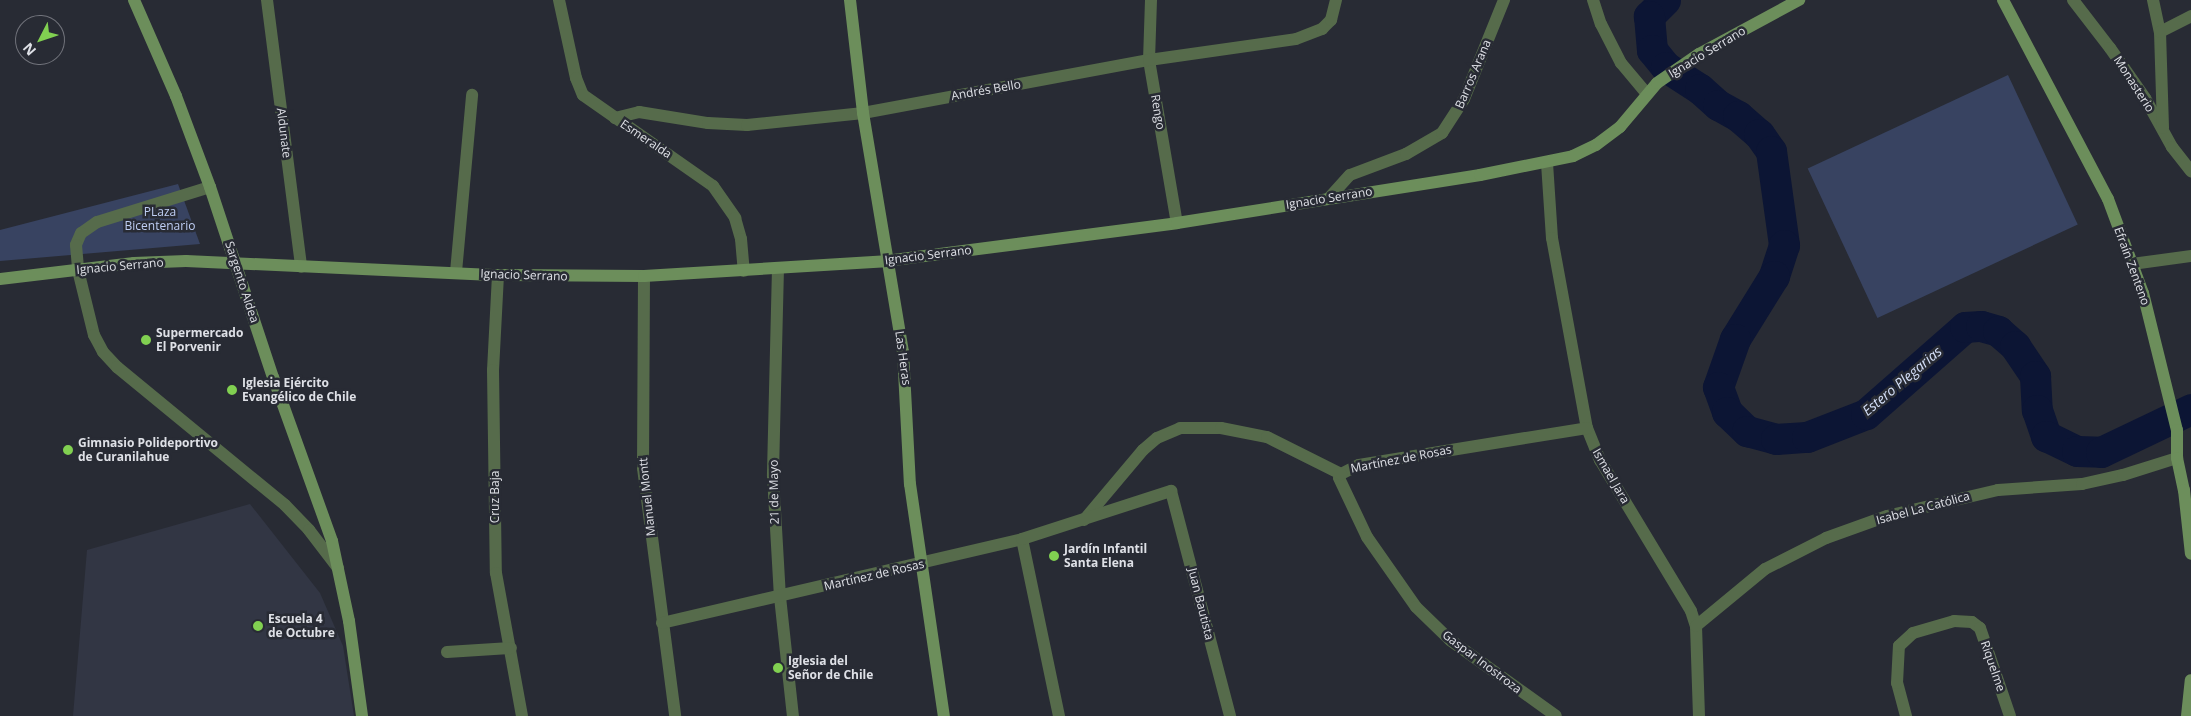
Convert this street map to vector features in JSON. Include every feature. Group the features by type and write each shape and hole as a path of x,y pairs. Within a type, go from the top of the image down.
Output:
{"street":[{"name":"Sargento Aldea","path":"134,0 176,96 210,187 272,377 332,541 358,674 362,716"},
{"name":"Aldunate","path":"267,0 301,266"},
{"name":"Esmeralda","path":"559,0 579,87 588,101 697,173 722,196 738,228 744,270"},
{"name":"Las Heras","path":"850,0 863,113 907,381 908,456 921,564 944,716"},
{"name":"Rengo","path":"1150,0 1149,60 1177,224"},
{"name":"Andrés Bello","path":"615,118 639,112 708,123 747,125 863,113 1149,60 1309,36 1330,20 1336,0"},
{"name":"Barros Arana","path":"1329,198 1350,176 1406,154 1442,133 1464,99 1504,0"},
{"path":"1593,0 1601,24 1621,63 1646,92"},
{"name":"Ignacio Serrano","path":"0,279 134,263 236,263 498,275 644,276 886,261 1177,224 1547,163 1573,156 1596,145 1620,127 1646,92 1657,82 1699,54 1799,0"},
{"name":"Efraín Zenteno","path":"2003,0 2108,199 2144,293 2177,430 2177,458 2184,490 2191,554"},
{"name":"Monasterio","path":"2073,0 2110,48 2191,171"},
{"path":"2153,0 2160,32 2164,130"},
{"path":"2160,32 2191,16"},
{"path":"456,272 472,95"},
{"name":"Ismael Jara","path":"1547,163 1552,238 1587,428 1600,460 1687,602 1696,626 1699,716"},
{"name":"Sargento Aldea","path":"210,187 90,225 81,234 76,245 78,270 94,335 103,352 285,505 309,530 338,568"},
{"path":"2132,264 2191,256"},
{"name":"21 de Mayo","path":"778,268 773,476 780,597 793,716"},
{"name":"Cruz Baja","path":"498,275 493,370 496,572 522,716"},
{"name":"Manuel Montt","path":"644,276 643,468 675,716"},
{"name":"Martínez de Rosas","path":"1084,521 1143,450 1157,438 1180,428 1221,428 1268,437 1340,474 1359,465 1587,428"},
{"name":"Isabel La Católica","path":"1696,626 1765,569 1826,538 1887,516 1998,490 2102,480 2177,458"},
{"name":"Gaspar Inostroza","path":"1340,474 1339,478 1366,537 1416,607 1450,640 1556,716"},
{"name":"Martínez de Rosas","path":"662,623 1022,539 1084,521 1171,491"},
{"name":"Juan Bautista","path":"1171,491 1230,716"},
{"path":"1022,539 1059,716"},
{"name":"Riquelme","path":"1906,716 1897,683 1899,646 1913,633 1954,620 1972,622 1980,628 2010,716"},
{"path":"447,652 510,648"},
{"path":"2187,716 2191,680"}],"shaded area":[{"path":"250,504 320,593 343,646 354,716 73,716 87,550"}],"green space":[{"path":"2008,75 2078,225 1877,318 1808,168"},
{"name":"PLaza Bicentenario","path":"178,184 200,244 0,261 0,230"}],"waterway":[{"name":"Estero Plegarias","path":"1665,0 1649,16 1652,50 1666,67 1700,89 1718,105 1738,116 1759,134 1771,151 1784,245 1774,276 1735,339 1718,387 1727,412 1747,431 1776,439 1807,437 1866,414 1965,327 1981,326 1998,331 2015,346 2035,376 2037,410 2046,436 2077,451 2101,452 2191,409"}],"place":[{"name":"Supermercado El Porvenir","path":"146,340"},
{"name":"Iglesia Ejército Evangélico de Chile","path":"232,390"},
{"name":"Gimnasio Polideportivo de Curanilahue","path":"68,450"},
{"name":"Jardín Infantil Santa Elena","path":"1054,556"},
{"name":"Escuela 4 de Octubre","path":"258,626"},
{"name":"Iglesia del Señor de Chile","path":"778,668"}]}
